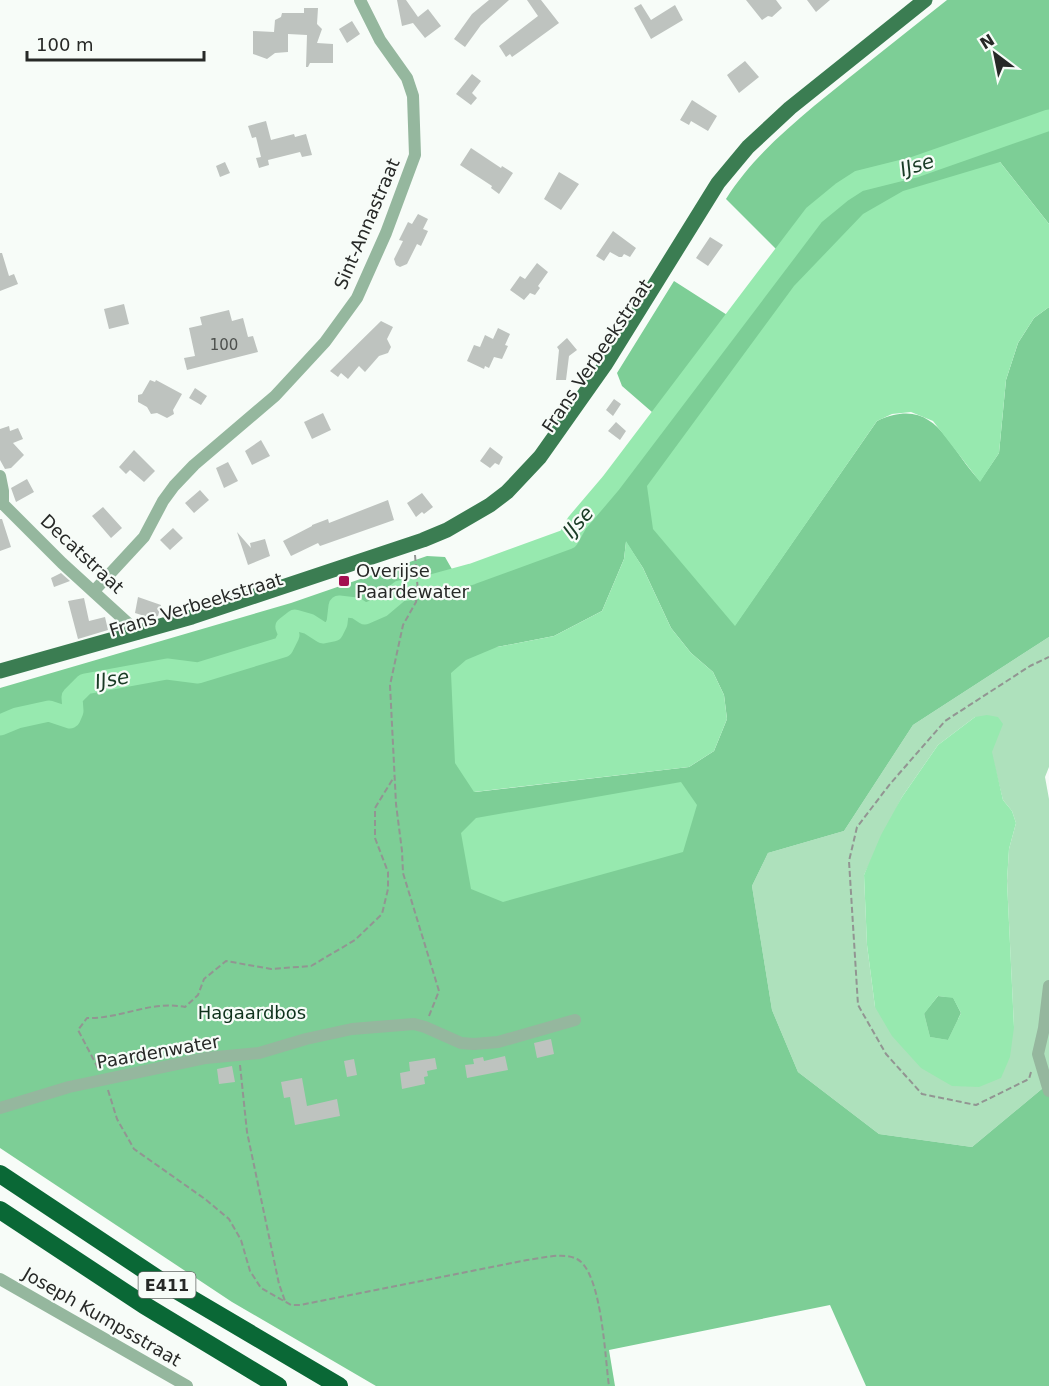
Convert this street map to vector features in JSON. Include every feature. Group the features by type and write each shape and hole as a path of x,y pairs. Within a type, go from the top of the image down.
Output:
{"highway":[{"name":"E411","path":"0,1174 160,1281 339,1386"},
{"name":"E411","path":"0,1210 144,1305 278,1386"}],"main road":[{"name":"Frans Verbeekstraat","path":"0,671 202,614 423,540 471,517 507,492 540,457 606,365 718,183 741,154 790,108 925,0"}],"street":[{"name":"Sint-Annastraat","path":"94,591 144,537 163,501 174,486 194,465 274,396 325,342 357,298 386,233 415,155 413,96 407,78 380,40 360,0"},
{"path":"0,476 2,504"},
{"name":"Decatstraat","path":"2,504 62,563 132,626 137,634"},
{"path":"1049,986 1038,1054 1049,1091"},
{"name":"Paardenwater","path":"0,1108 48,1092 105,1079 206,1058 239,1057 259,1053 306,1039 352,1029 414,1024 461,1043 474,1044 498,1042 575,1020"},
{"name":"Joseph Kumpsstraat","path":"0,1279 187,1386"}],"path":[{"path":"415,554 418,592 416,602 403,625 390,685 394,777 403,873 439,991 424,1027"},
{"path":"1038,1054 1029,1079 976,1105 922,1094 886,1054 858,1005 849,861 857,827 890,784 945,721 1030,666 1049,657"},
{"path":"394,777 375,808 375,838 388,872 388,889 382,914 355,940 311,966 271,969 226,961 204,979 198,995 185,1007 171,1004 154,1005 117,1016 87,1018 78,1030 105,1079 117,1119 134,1149 205,1199 229,1219 241,1240 250,1271 261,1288 291,1305 300,1305 527,1260 563,1256 576,1258 584,1264 596,1290 605,1342 609,1386"},
{"path":"239,1057 247,1132 279,1284 285,1301"}],"shaded area":[{"path":"1000,162 1049,224 1049,307 1034,318 1018,343 1006,380 999,453 980,482 933,421 911,412 892,414 877,421 735,626 653,529 647,486 794,286 863,214 903,191"},
{"path":"626,541 643,568 671,628 691,653 713,672 724,695 727,719 714,751 689,767 474,792 455,763 451,673 466,660 497,647 554,636 602,611 624,559"},
{"path":"1049,637 1049,767 1045,777 1049,799 1049,1083 972,1147 879,1134 798,1072 772,1010 752,886 768,853 844,831 913,725","holes":["975,717 991,752 1003,800 1012,811 1016,823 1009,849 1007,881 1014,1027 875,1007 867,945 864,875 902,797 938,745"]},
{"path":"987,715 998,717 1003,724 992,752 1003,800 1012,811 1016,823 1009,849 1007,881 1014,1027 1010,1057 1001,1078 979,1087 952,1086 921,1068 892,1036 875,1007 867,945 864,875 881,835 902,797 938,745 975,717","holes":["938,996 953,998 961,1013 948,1040 930,1037 924,1014"]},
{"path":"681,782 697,805 683,852 503,902 471,889 461,833 476,818"}],"green space":[{"name":"Hagaardbos","path":"947,0 1049,0 1049,224 1000,162 735,625 877,421 897,414 913,414 927,419 938,428 980,481 999,453 1006,380 1018,343 1034,318 1049,307 1049,637 913,725 844,831 768,853 752,886 772,1010 798,1072 879,1134 972,1147 1049,1083 1049,1386 866,1386 830,1305 609,1350 615,1386 376,1386 232,1302 0,1148 0,688 291,603 427,556 445,557 457,578 568,539 577,523 660,419 622,386 617,373 674,281 735,320 783,256 726,199 735,186 766,149 790,127","holes":["626,542 643,568 671,628 691,653 713,672 724,695 727,719 714,751 689,767 475,792 497,647 554,636 602,611 624,559"]},
{"path":"938,996 953,997 961,1013 948,1040 930,1037 924,1013"}],"building":[{"path":"397,0 406,0 418,17 428,9 441,26 425,38 413,23 402,26"},
{"path":"489,0 509,0 481,25 465,47 454,39 472,14"},
{"path":"527,0 541,0 559,23 512,57 510,54 506,57 499,46 538,16"},
{"path":"746,0 776,0 782,8 772,17 768,16 762,20"},
{"path":"807,0 830,0 816,12"},
{"path":"641,4 651,20 675,5 683,20 651,39 634,8"},
{"path":"304,8 318,8 317,24 322,29 317,43 333,44 333,63 310,63 306,67 307,35 288,34 288,52 275,53 267,59 253,54 253,31 274,32 275,20 281,17 282,13 304,13"},
{"path":"352,21 360,34 347,43 339,29"},
{"path":"745,61 759,77 739,93 727,75"},
{"path":"472,74 481,81 472,93 477,98 471,105 456,94"},
{"path":"692,100 717,116 708,131 691,121 689,125 680,120"},
{"path":"266,121 271,140 294,134 295,137 306,134 312,155 302,157 300,152 268,160 269,165 259,168 256,158 261,157 256,137 252,138 248,126"},
{"path":"471,148 501,168 502,166 513,173 499,194 491,188 492,186 460,165"},
{"path":"225,162 230,173 220,177 216,166"},
{"path":"559,172 579,184 561,210 544,199"},
{"path":"418,214 428,219 423,229 428,231 421,246 417,244 407,264 400,267 396,265 394,259 403,241 399,240 408,222 412,224"},
{"path":"613,231 636,248 630,257 624,254 619,257 610,252 604,261 596,256"},
{"path":"710,237 723,245 708,266 696,258"},
{"path":"0,253 2,253 9,276 14,274 18,284 0,291"},
{"path":"537,263 548,272 538,286 540,288 535,295 530,293 524,300 510,290 520,276 525,279"},
{"path":"124,304 129,324 109,329 104,309"},
{"path":"229,310 232,321 243,318 248,337 253,336 258,352 187,370 184,358 195,356 189,328 202,325 200,317"},
{"path":"381,321 393,327 387,339 391,347 388,353 379,356 365,372 359,366 348,379 341,373 338,377 330,371"},
{"path":"498,328 510,334 502,359 494,357 489,368 485,366 484,369 467,361 474,345 480,347 485,335 493,339"},
{"path":"567,338 577,350 569,356 566,380 556,380 559,350 557,347"},
{"path":"150,380 155,382 156,380 182,394 173,410 174,414 167,418 157,413 151,414 147,407 138,402 138,395 142,394"},
{"path":"195,388 207,396 201,405 189,398"},
{"path":"614,399 621,404 613,416 606,410"},
{"path":"323,413 331,430 312,439 304,422"},
{"path":"616,422 626,431 620,440 608,431"},
{"path":"9,426 10,431 18,428 23,439 13,443 24,455 11,468 5,469 0,460 0,429"},
{"path":"261,440 270,456 252,465 245,451"},
{"path":"490,447 503,457 499,465 495,463 490,468 480,461"},
{"path":"134,450 155,471 144,482 130,470 126,474 119,467"},
{"path":"228,462 238,481 224,488 216,468"},
{"path":"27,479 34,492 16,502 11,488"},
{"path":"200,490 209,500 194,513 185,503"},
{"path":"422,493 433,507 416,517 407,503"},
{"path":"388,500 394,520 320,546 318,543 291,556 283,541 312,525 328,519 329,523"},
{"path":"103,507 122,528 111,538 92,516"},
{"path":"0,519 2,519 11,547 0,551"},
{"path":"173,528 183,538 170,550 160,540"},
{"path":"237,532 251,548 250,543 265,539 270,556 248,565"},
{"path":"61,573 70,581 54,587 51,578"},
{"path":"138,597 161,605 158,616 151,618 135,613"},
{"path":"84,598 89,621 105,617 108,630 78,639 68,601"},
{"path":"551,1039 554,1054 537,1058 534,1043"},
{"path":"505,1056 508,1070 467,1078 465,1065 474,1064 473,1059 483,1057 484,1061"},
{"path":"435,1058 437,1069 427,1071 428,1076 424,1077 425,1084 402,1089 400,1073 410,1071 409,1062"},
{"path":"354,1059 357,1075 347,1077 344,1061"},
{"path":"232,1066 235,1082 219,1084 217,1069"},
{"path":"302,1078 307,1106 337,1099 340,1116 295,1125 290,1097 284,1098 281,1082"}],"waterway":[{"name":"IJse","path":"0,725 17,718 49,711 70,718 73,711 72,697 85,684 167,669 198,673 283,647 289,635 286,627 295,620 309,624 323,633 333,631 337,623 339,606 356,608 365,614 381,607 400,591 421,588 472,574 568,539 577,523 611,483 814,215 859,181 915,167 1049,120"}],"place":[{"name":"Overijse Paardewater","path":"344,581"}]}
